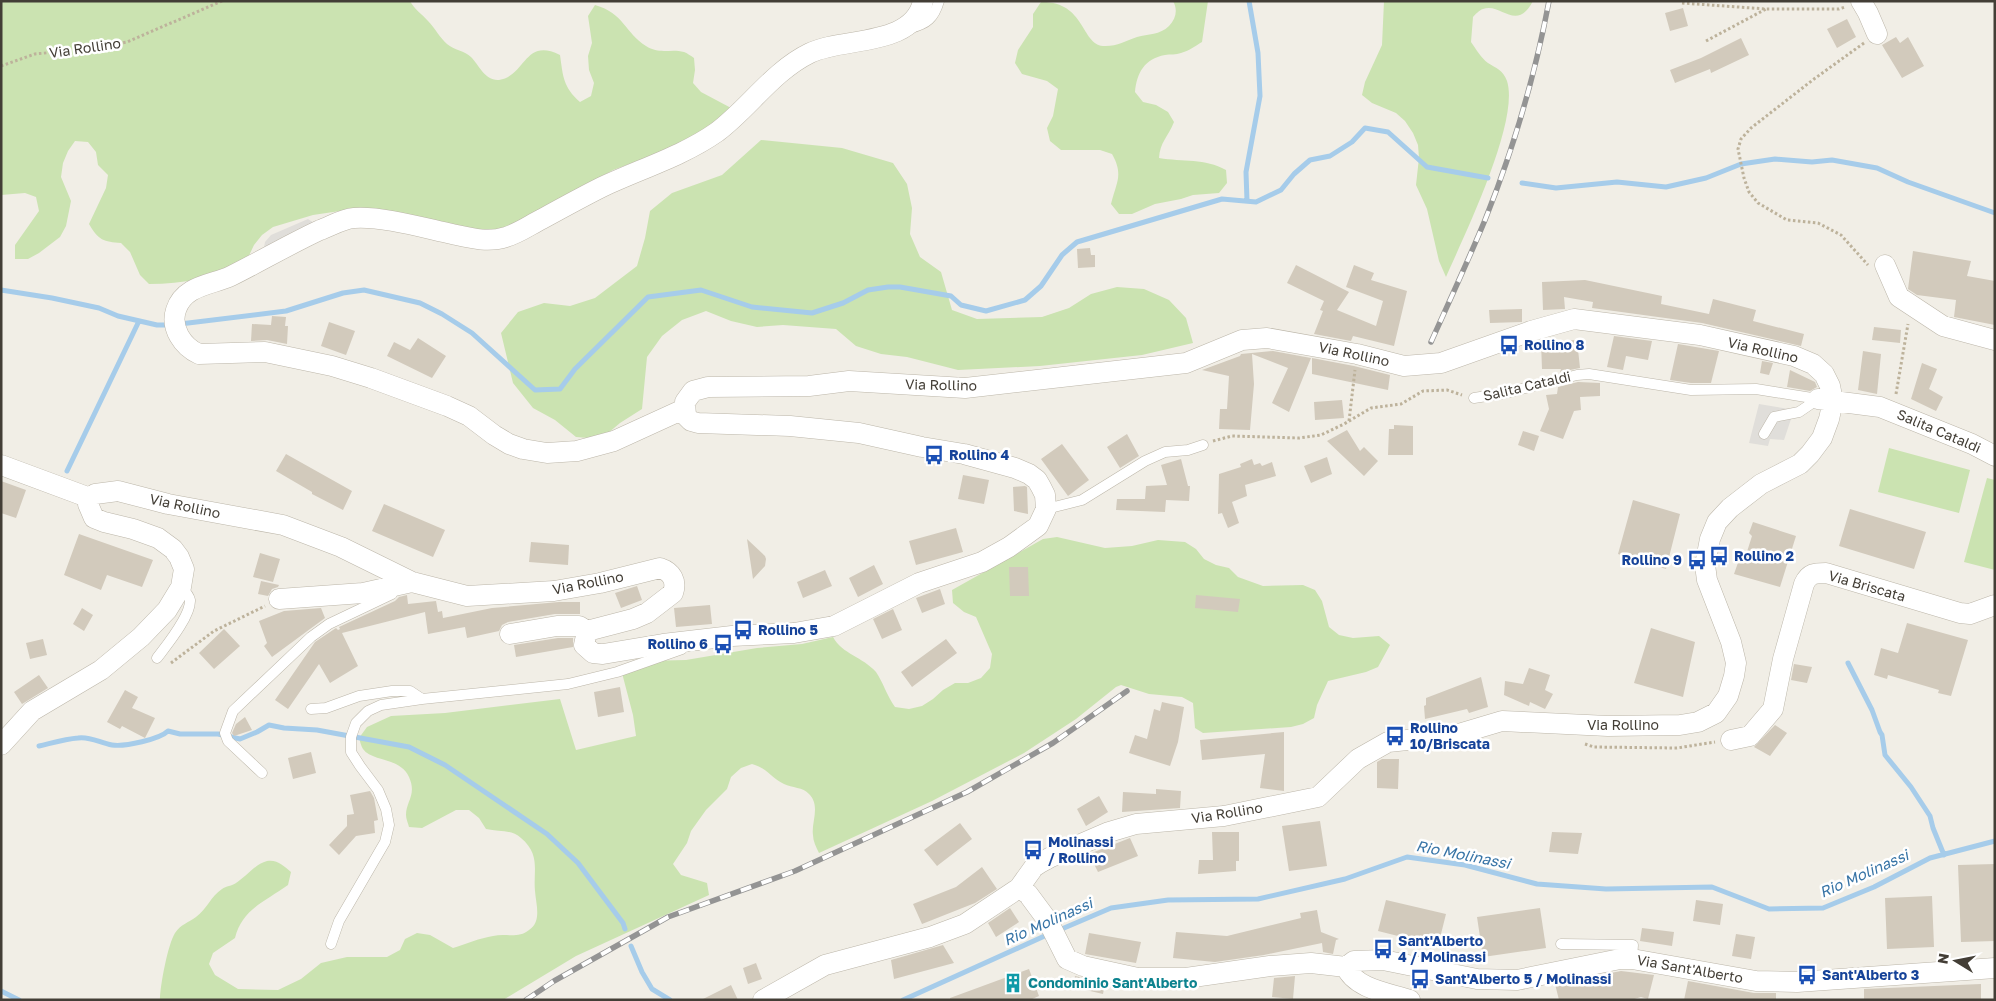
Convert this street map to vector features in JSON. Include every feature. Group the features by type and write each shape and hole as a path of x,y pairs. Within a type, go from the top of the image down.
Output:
{"street":[{"path":"902,31 918,14 923,1"},
{"path":"1857,3 1872,19 1876,34"},
{"name":"Via Rollino","path":"763,1000 825,965 930,937 966,924 1023,891 1034,868 1040,863 1051,856 1109,832 1136,824 1224,816 1318,797 1358,759 1388,742 1455,735 1502,721 1608,726 1680,725 1698,722 1716,713 1728,696 1736,663 1731,642 1706,580 1706,557 1713,530 1723,515 1744,496 1761,484 1789,470 1810,454 1822,438 1829,419 1827,380 1819,368 1794,356 1700,335 1574,319 1531,331 1441,363 1404,366 1356,354 1267,338 1242,340 1186,362 965,388 849,381 809,386 700,388 688,396 684,408 614,441 577,451 534,451 509,444 494,436 469,416 447,406 371,378 332,366 265,352 199,354 192,351 181,340 175,325 175,315 182,298 192,290 229,277 303,238 347,219 356,218 394,222 480,240 497,239 514,234 601,188 690,148 717,132 789,67 808,54 821,48 902,31"},
{"path":"1879,268 1899,297 1943,326 1995,340"},
{"name":"Salita Cataldi","path":"1827,398 1880,407 1972,444 1995,456"},
{"path":"510,634 564,626 578,626 586,632 584,645 594,653 603,654 696,640 794,633 834,626 919,583 982,562 1009,548 1038,526 1046,509 1045,495 1037,480 1015,468 964,454 859,433 790,426 698,423 691,421 686,416 684,408"},
{"path":"1,465 90,498 89,510 94,518 158,538 174,549 184,569 181,587 167,610 142,638 101,670 32,711 1,745"},
{"name":"Via Rollino","path":"90,498 95,494 118,491 177,505 283,525 341,547 412,582 467,596 554,591 600,583 660,568 666,570 673,577 675,583 673,593 647,613 633,619 586,632"},
{"name":"Via Briscata","path":"1731,740 1750,736 1774,709 1783,659 1804,584 1808,576 1814,573 1826,574 1960,613 1970,614 1995,606"},
{"path":"279,599 362,593 412,582"},
{"path":"1502,721 1563,738"},
{"path":"1023,891 1048,921 1067,959 1083,966 1138,978 1186,978 1270,966 1311,963 1346,967 1349,975 1357,982 1410,1000"},
{"name":"Via Sant'Alberto","path":"1346,967 1354,961 1383,960 1477,979 1517,980 1620,959 1632,959 1756,981 1797,982 1995,968"}],"lane":[{"path":"902,31 924,25 932,18 939,1"},
{"name":"Salita Cataldi","path":"1474,398 1506,393 1577,375 1589,374 1691,390 1756,389 1827,398"},
{"path":"1764,434 1774,417 1799,412 1827,398 1880,399 1976,437 1995,447"},
{"path":"1046,509 1082,500 1145,461 1165,452 1188,450 1203,445"},
{"path":"262,774 228,741 225,733 233,710 310,637 329,624 399,591 412,582"},
{"path":"157,658 170,642 188,610 190,600 188,594 181,587"},
{"path":"331,944 339,921 385,842 389,825 386,809 378,790 352,752 351,737 356,723 368,711 381,705 422,699 568,684 639,665 689,647 696,640"},
{"path":"311,709 326,708 359,696 392,692 410,691 422,699"},
{"path":"1561,944 1633,945 1632,959"}],"path":[{"name":"Via Rollino","path":"1,66 35,54 96,48 127,42 222,1"},
{"path":"1682,4 1766,9 1840,10 1857,3"},
{"path":"1706,42 1766,9"},
{"path":"1876,34 1784,101 1741,139 1738,149 1749,192 1758,203 1787,220 1818,224 1841,235 1879,268"},
{"path":"1894,405 1909,320"},
{"path":"1349,422 1356,354"},
{"name":"Salita Cataldi","path":"1203,445 1232,436 1299,438 1321,435 1349,422 1371,408 1401,404 1423,391 1447,390 1474,398"},
{"path":"157,658 168,666 214,631 279,599"}],"green space":[{"path":"1,1 410,1 447,44 469,55 486,75 494,80 508,77 526,59 539,51 548,51 560,55 567,86 574,97 580,102 591,96 594,83 589,70 588,56 592,43 588,16 595,5 612,13 639,41 651,49 684,52 694,58 693,83 701,92 733,109 684,144 613,170 526,220 498,229 459,230 360,208 313,215 273,227 262,235 254,245 245,264 198,279 174,283 149,284 140,275 130,252 121,243 102,239 95,234 89,224 106,188 108,175 98,165 96,152 88,142 75,141 63,163 61,177 71,201 66,226 60,237 28,259 15,259 15,245 39,211 36,197 25,193 1,195"},
{"path":"1173,1 1208,1 1202,42 1184,52 1158,57 1147,63 1140,73 1135,92 1143,102 1156,105 1168,112 1174,122 1163,144 1159,158 1202,162 1218,166 1226,170 1227,183 1219,193 1193,195 1155,204 1132,214 1119,214 1111,204 1118,179 1118,168 1112,154 1100,150 1061,150 1050,141 1047,128 1053,116 1058,89 1047,81 1022,74 1015,63 1018,50 1033,27 1033,14 1041,2 1066,8 1074,15 1090,38 1096,43 1108,46 1158,33 1165,29 1175,17 1176,11"},
{"path":"1384,1 1533,1 1521,15 1514,16 1490,8 1482,10 1473,17 1471,42 1485,61 1503,74 1507,81 1509,99 1498,150 1488,179 1446,277 1439,261 1427,209 1416,185 1419,158 1418,145 1413,133 1405,121 1396,113 1372,103 1362,95 1365,82 1382,45"},
{"path":"761,140 842,148 893,163 907,184 912,208 910,234 920,257 941,272 952,310 977,319 1042,317 1069,308 1091,294 1117,287 1144,289 1169,300 1186,318 1193,343 1142,355 1040,366 958,370 907,357 881,354 856,346 836,329 783,325 757,327 731,321 706,311 682,320 662,336 647,357 642,409 620,423 601,439 576,437 555,420 533,408 513,383 501,333 518,312 544,303 570,306 595,298 637,266 650,211 672,193 722,175"},
{"path":"1889,448 1970,470 1959,513 1878,492"},
{"path":"1987,478 1995,480 1995,570 1964,562"},
{"path":"1057,537 1105,548 1132,546 1158,540 1185,542 1196,549 1204,559 1216,565 1229,568 1238,577 1263,586 1303,585 1315,590 1322,601 1329,627 1339,635 1353,638 1379,636 1390,645 1378,667 1366,672 1328,681 1317,705 1314,718 1303,724 1291,727 1203,733 1195,728 1193,703 1182,697 1149,694 1121,685 1076,719 1024,753 932,801 819,853 813,837 815,809 813,799 809,794 804,790 784,784 758,766 752,764 741,768 731,777 727,789 706,810 691,831 687,843 673,864 681,875 707,883 709,895 576,956 503,1000 160,1000 167,955 172,938 177,930 200,914 218,892 233,885 258,865 267,861 277,862 291,872 288,885 263,901 249,913 238,928 235,938 213,953 209,964 215,975 238,989 278,990 301,979 321,963 347,957 387,957 400,950 405,939 417,933 430,935 453,948 488,937 525,933 533,926 537,917 535,863 527,844 513,833 486,829 479,818 469,810 456,810 422,828 409,827 406,810 412,789 409,777 399,766 373,756 363,749 359,738 367,727 391,716 445,713 560,699 576,750 636,736 633,715 622,673 644,661 686,660 757,648 802,644 833,637 842,648 876,672 895,707 909,709 922,706 955,683 968,683 981,678 990,668 992,654 976,617 964,612 953,603 952,590 1043,539"}],"shaded area":[{"path":"308,219 323,229 263,253 265,242 271,235"},
{"path":"1759,404 1789,409 1792,416 1784,440 1770,439 1768,446 1749,443"}],"building":[{"path":"1683,8 1688,26 1670,31 1665,13"},
{"path":"1847,19 1856,37 1837,48 1827,29"},
{"path":"1896,37 1900,43 1908,37 1924,66 1902,78 1882,45"},
{"path":"1741,38 1749,55 1711,73 1710,69 1675,83 1670,70 1701,58"},
{"path":"1090,248 1091,255 1095,255 1095,267 1078,268 1077,249"},
{"path":"1913,251 1971,261 1967,276 1995,281 1995,325 1954,317 1956,300 1917,295 1908,289"},
{"path":"1296,265 1349,292 1337,310 1376,326 1383,301 1346,287 1354,265 1374,273 1371,280 1407,291 1394,346 1353,336 1351,341 1314,334 1323,311 1320,310 1324,301 1287,283"},
{"path":"1585,280 1662,296 1661,304 1709,314 1713,299 1756,310 1753,321 1804,334 1801,346 1702,323 1592,308 1593,302 1564,297 1565,309 1543,310 1542,282"},
{"path":"1522,309 1522,322 1490,323 1489,310"},
{"path":"272,316 286,317 285,326 288,326 287,344 267,340 251,341 252,324 271,325"},
{"path":"329,322 355,331 346,355 321,346"},
{"path":"1874,327 1901,330 1900,343 1872,340"},
{"path":"1614,336 1652,341 1648,360 1626,356 1623,370 1607,367"},
{"path":"418,338 446,356 432,378 387,356 394,342 410,350"},
{"path":"1577,340 1580,368 1560,372 1561,369 1542,369 1541,342"},
{"path":"1678,344 1719,351 1711,383 1670,380"},
{"path":"1273,351 1311,358 1289,412 1272,403 1288,368 1252,354 1254,384 1250,430 1219,429 1220,409 1227,409 1229,376 1202,370 1241,354"},
{"path":"1863,351 1881,354 1877,394 1858,390"},
{"path":"1312,358 1390,375 1388,390 1312,374"},
{"path":"1762,361 1773,363 1769,375 1760,373"},
{"path":"1922,363 1937,369 1929,389 1943,397 1936,411 1911,399"},
{"path":"1790,370 1815,382 1817,387 1810,391 1787,387"},
{"path":"1578,382 1600,383 1600,396 1580,397 1581,410 1574,411 1563,439 1540,431 1549,409 1546,395 1557,394 1558,387"},
{"path":"1342,400 1344,418 1315,420 1314,402"},
{"path":"1394,425 1413,426 1413,455 1388,455 1389,429 1394,429"},
{"path":"1347,430 1360,451 1364,447 1378,461 1364,476 1327,441"},
{"path":"1523,431 1539,436 1534,451 1518,445"},
{"path":"1127,434 1139,456 1120,468 1107,447"},
{"path":"1062,444 1089,480 1068,496 1041,459"},
{"path":"286,454 352,491 343,510 312,494 312,492 276,471"},
{"path":"1327,457 1332,474 1311,483 1304,466"},
{"path":"1181,459 1188,486 1190,486 1189,501 1166,500 1165,512 1116,510 1117,499 1145,499 1146,486 1167,485 1161,465"},
{"path":"1252,459 1254,465 1260,463 1262,466 1272,462 1276,476 1245,485 1247,496 1232,502 1239,523 1228,528 1222,513 1218,514 1219,474 1241,467 1240,464"},
{"path":"963,475 989,480 984,504 958,499"},
{"path":"1,481 26,490 16,518 1,513"},
{"path":"1013,487 1027,487 1028,514 1014,511"},
{"path":"1633,500 1680,514 1666,569 1618,554"},
{"path":"384,504 445,530 433,557 372,531"},
{"path":"1850,509 1926,532 1914,569 1839,546"},
{"path":"1753,522 1796,536 1780,587 1734,574 1740,557 1745,558 1752,536 1749,533"},
{"path":"956,528 963,552 916,565 909,541"},
{"path":"79,534 153,560 142,587 107,575 101,590 64,575"},
{"path":"747,539 766,559 765,566 753,579"},
{"path":"531,542 569,545 568,565 529,562"},
{"path":"260,553 280,559 273,582 253,577"},
{"path":"874,565 883,584 858,597 849,578"},
{"path":"1009,567 1028,567 1029,596 1010,596"},
{"path":"825,570 832,586 803,598 797,582"},
{"path":"261,581 279,585 272,589 268,596 258,594"},
{"path":"637,586 642,600 621,608 615,593"},
{"path":"940,589 945,604 922,613 916,598"},
{"path":"407,595 408,604 436,601 438,612 442,611 443,618 492,608 559,602 580,602 580,614 555,614 508,622 502,625 499,631 467,638 465,627 428,634 425,612 342,633 358,666 330,683 319,664 288,709 275,700 315,642 336,628 338,630 340,629 339,627 395,601 399,597"},
{"path":"1196,595 1240,599 1238,612 1195,608"},
{"path":"710,605 712,624 676,627 674,608"},
{"path":"82,608 93,615 84,631 73,624"},
{"path":"321,608 325,618 272,657 264,646 267,643 259,621 284,611"},
{"path":"893,609 902,630 882,639 873,619"},
{"path":"1907,623 1968,640 1951,696 1938,693 1939,690 1888,675 1887,679 1874,675 1881,648 1898,653"},
{"path":"1651,628 1695,642 1683,697 1634,683"},
{"path":"224,629 240,646 214,669 199,653"},
{"path":"558,638 573,638 573,647 516,657 514,645"},
{"path":"43,639 47,655 30,659 26,643"},
{"path":"946,639 957,653 912,687 901,672"},
{"path":"1794,664 1812,667 1807,683 1791,680"},
{"path":"1529,668 1550,675 1545,690 1553,694 1545,709 1530,702 1529,706 1504,695 1505,681 1523,684"},
{"path":"39,675 48,688 22,704 14,692"},
{"path":"1481,677 1488,707 1469,713 1467,709 1425,719 1424,706 1426,705 1426,698"},
{"path":"620,687 624,712 598,717 594,692"},
{"path":"125,690 138,697 132,708 155,718 145,738 122,726 120,729 107,722"},
{"path":"1162,702 1184,707 1178,742 1170,766 1129,753 1135,735 1147,739 1154,709 1160,711"},
{"path":"245,717 252,730 234,736 232,733 236,724"},
{"path":"1775,725 1787,733 1770,756 1754,747"},
{"path":"1284,732 1284,791 1260,788 1265,754 1202,760 1200,740"},
{"path":"311,752 316,773 293,779 288,758"},
{"path":"1382,759 1399,759 1398,789 1377,788 1377,762"},
{"path":"1156,789 1181,791 1180,808 1122,812 1123,792 1156,794"},
{"path":"370,791 374,798 378,820 374,821 375,833 356,836 339,855 329,845 347,826 347,815 354,814 350,795"},
{"path":"1099,796 1108,812 1086,826 1077,809"},
{"path":"1320,821 1327,866 1289,871 1282,826"},
{"path":"960,823 972,839 937,866 924,850"},
{"path":"1212,832 1239,832 1239,861 1236,861 1236,871 1198,874 1199,860 1213,860"},
{"path":"1552,832 1582,833 1578,854 1549,852"},
{"path":"1130,838 1138,856 1098,872 1089,854"},
{"path":"1995,864 1995,941 1961,942 1958,865"},
{"path":"982,867 997,889 975,903 922,924 913,904 956,887"},
{"path":"1932,896 1934,947 1887,949 1885,898"},
{"path":"1386,900 1446,914 1438,946 1378,931"},
{"path":"1696,900 1723,904 1720,925 1693,921"},
{"path":"1010,908 1019,922 996,937 988,923"},
{"path":"1540,908 1546,948 1483,957 1477,917"},
{"path":"1317,910 1321,932 1339,939 1336,940 1333,954 1323,952 1322,943 1264,955 1215,962 1173,958 1176,932 1227,936 1301,918 1300,913"},
{"path":"1642,928 1674,932 1672,946 1640,941"},
{"path":"1089,933 1141,942 1136,963 1085,954"},
{"path":"1736,934 1755,937 1751,959 1732,956"},
{"path":"943,945 954,963 894,979 891,960"},
{"path":"756,963 762,979 748,984 743,968"},
{"name":"Condominio Sant'Alberto","path":"1029,969 1039,996 1030,1000 950,1000 950,998"},
{"path":"1621,971 1654,975 1648,999 1641,997 1631,1000 1559,1000 1555,984"},
{"path":"1075,976 1105,983 1103,994 1073,987"},
{"path":"1295,976 1293,999 1272,997 1274,978"},
{"path":"1688,981 1754,993 1776,993 1776,1000 1684,1000"},
{"path":"1981,984 1981,1000 1864,1000 1864,989"},
{"path":"731,985 738,1000 701,1000"}],"waterway":[{"path":"1247,201 1246,172 1260,96 1258,53 1249,1"},
{"path":"180,324 286,311 343,293 364,290 420,303 442,314 472,333 535,390 560,389 575,369 648,297 701,290 752,307 812,313 843,303 868,290 900,287 951,296 961,305 986,311 1025,300 1041,286 1062,255 1077,242 1222,199 1256,202 1281,190 1294,174 1310,160 1330,156 1352,142 1365,128 1388,132 1427,167 1488,178"},
{"path":"1522,183 1556,188 1617,182 1666,187 1706,178 1741,164 1775,159 1812,162 1832,160 1877,168 1908,182 1995,213"},
{"path":"1,290 99,308 118,316 157,325 171,325"},
{"path":"67,471 139,321"},
{"path":"1848,663 1872,710 1882,735 1885,755 1911,787 1930,816 1944,855"},
{"path":"39,746 63,740 82,738 112,745 125,745 142,742 168,731 180,734 218,734 240,739 269,725 317,730 409,747 445,765 547,834 578,863 623,923 625,929"},
{"name":"Rio Molinassi","path":"1057,931 1111,908 1168,900 1258,899 1345,879 1407,857 1465,865 1537,884 1606,889 1712,887 1769,909 1823,908 1874,887 1930,858 1995,841"},
{"name":"Rio Molinassi","path":"903,1000 1049,934"},
{"path":"631,946 642,972 652,989 670,1000"},
{"path":"1,991 19,1000"}],"railway":[{"path":"1431,342 1479,235 1505,167 1530,85 1549,1"},
{"path":"526,1000 554,981 668,917 795,871 967,792 1053,743 1127,691"}],"place":[{"name":"Rollino 8","path":"1509,345"},
{"name":"Rollino 4","path":"934,455"},
{"name":"Rollino 2","path":"1719,556"},
{"name":"Rollino 9","path":"1697,560"},
{"name":"Rollino 5","path":"743,630"},
{"name":"Rollino 6","path":"723,644"},
{"name":"Rollino 10/Briscata","path":"1395,736"},
{"name":"Molinassi / Rollino","path":"1033,850"},
{"name":"Sant'Alberto 4 / Molinassi","path":"1383,949"},
{"name":"Sant'Alberto 3","path":"1807,975"},
{"name":"Sant'Alberto 5 / Molinassi","path":"1420,979"},
{"name":"Condominio Sant'Alberto","path":"1013,983"}]}
